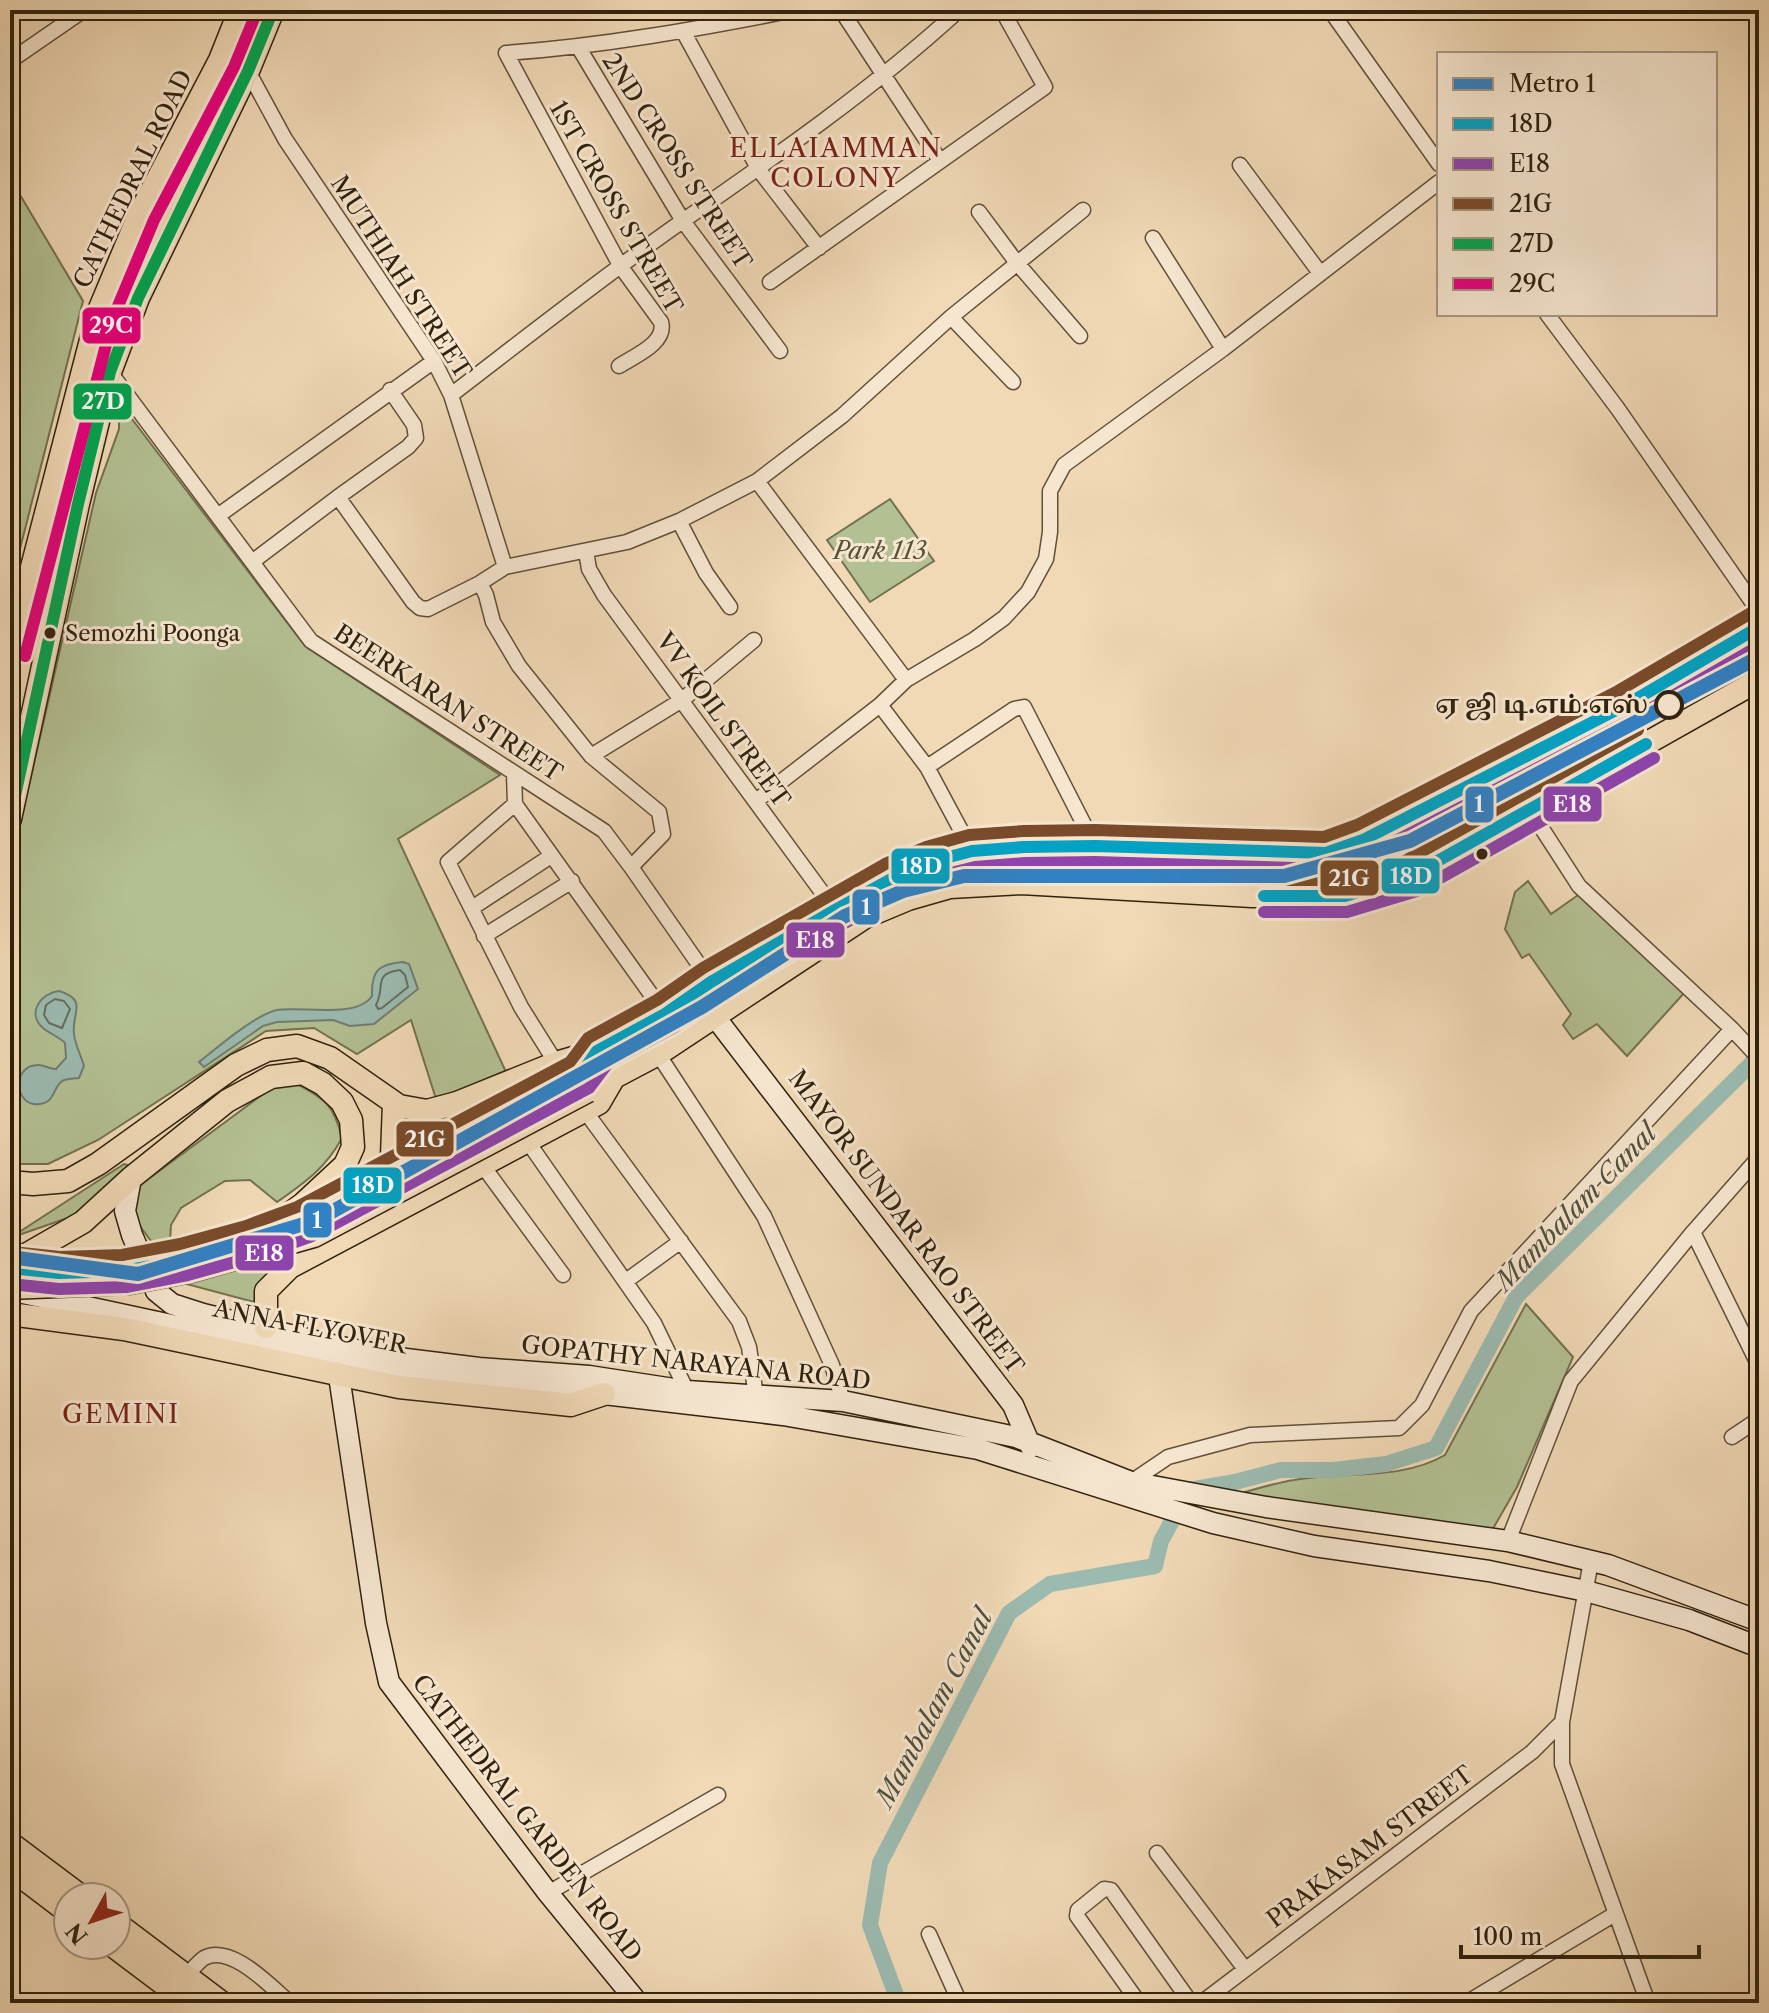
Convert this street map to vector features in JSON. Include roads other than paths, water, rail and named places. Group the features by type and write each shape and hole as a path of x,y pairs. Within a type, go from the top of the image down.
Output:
{"main road":[{"name":"CATHEDRAL ROAD","path":"10,652 98,313 140,213 220,60 240,10"},
{"path":"10,819 78,504 110,372 138,298 248,71 273,10"},
{"path":"10,1200 39,1193 98,1164 236,1065 267,1050 297,1046 330,1058 394,1103 427,1111 457,1103 556,1063 597,1051 665,1014 711,982 835,910 930,862 972,851 1095,846 1326,853 1363,840 1626,705 1759,627"},
{"name":"ANNA FLYOVER","path":"10,1289 129,1283 191,1271 314,1236 658,1054 865,917 908,899 950,887 1021,883 1252,896 1345,896 1411,876 1759,680"},
{"name":"MAYOR SUNDAR RAO STREET","path":"715,1017 1013,1405 1039,1469"},
{"name":"ANNA FLYOVER","path":"10,1266 59,1273 124,1271 184,1260 304,1222 585,1092 597,1051"},
{"path":"10,1266 83,1222 131,1178 227,1101 271,1077 303,1073 323,1084 342,1102 351,1120 353,1147 345,1165 303,1204 251,1241"},
{"path":"266,1327 266,1291 290,1267 528,1142 585,1092"},
{"path":"394,1103 392,1156 403,1206"},
{"name":"GOPATHY NARAYANA ROAD","path":"131,1178 125,1211 156,1291 172,1304 203,1314 398,1358 589,1376 687,1391 843,1401 968,1425 1030,1442 1131,1482 1160,1497"},
{"path":"10,1182 68,1181"},
{"name":"ANNA FLYOVER","path":"10,1289 371,1368 783,1415 978,1449 1039,1469 1160,1497"},
{"path":"10,1314 124,1329 399,1387 571,1405 604,1394"},
{"name":"CATHEDRAL GARDEN ROAD","path":"339,1376 376,1623 389,1682 548,1893 638,2003"},
{"path":"1160,1497 1266,1507 1508,1541 1622,1570 1750,1618"},
{"path":"1160,1497 1213,1523 1314,1546 1445,1565 1586,1591 1689,1620 1759,1647"},
{"path":"1445,1565 1449,1534"},
{"path":"1731,1636 1750,1618 1759,1601"},
{"path":"10,1843 61,1881"},
{"path":"10,1868 52,1900"},
{"path":"132,1935 222,2003"},
{"path":"132,1960 189,2003"}],"street":[{"path":"10,61 84,10"},
{"path":"579,48 794,10"},
{"path":"841,10 940,161"},
{"path":"451,395 683,221 759,170 883,77 959,10"},
{"path":"770,282 1045,87 1002,10"},
{"path":"1330,10 1437,161"},
{"path":"683,31 759,170 819,248"},
{"name":"1ST CROSS STREET","path":"579,48 506,53 621,267 661,322 663,330 659,339 619,366"},
{"name":"2ND CROSS STREET","path":"579,48 683,221 780,351"},
{"path":"220,60 248,71"},
{"name":"MUTHIAH STREET","path":"248,71 285,139 434,361 451,395 505,567"},
{"path":"1240,165 1320,273"},
{"path":"756,801 880,705 906,680 1004,618 1028,592 1046,559 1050,532 1050,491 1064,465 1223,349 1437,184"},
{"path":"338,497 420,608 428,609 505,567 627,542 679,521 757,481 842,416 951,317 1083,210"},
{"path":"979,212 1017,263 1080,336"},
{"path":"1153,238 1223,349"},
{"path":"1548,316 1618,409 1759,612"},
{"path":"951,317 1013,382"},
{"path":"219,515 434,361"},
{"name":"BEERKARAN STREET","path":"110,372 311,641 604,831 711,982"},
{"path":"252,562 416,438 414,425 390,390"},
{"path":"757,481 906,680"},
{"path":"679,521 706,573 730,607"},
{"name":"VV KOIL STREET","path":"586,551 589,569 604,595 835,910"},
{"path":"480,583 493,622 519,666 591,756 659,812 663,834 631,867"},
{"path":"591,756 682,700 754,640"},
{"path":"880,705 927,767 972,851"},
{"path":"927,767 1014,709 1024,707 1095,846"},
{"path":"514,774 515,804 665,1014"},
{"path":"515,804 448,862 521,1007 556,1063"},
{"path":"1530,810 1579,886 1759,1058"},
{"path":"472,908 551,856"},
{"path":"484,936 572,881"},
{"path":"1131,1482 1168,1457 1250,1435 1399,1428 1422,1405 1471,1311 1732,1029"},
{"path":"658,1054 764,1216 822,1342 843,1401"},
{"path":"585,1092 681,1241 739,1321 749,1347 756,1397"},
{"path":"528,1142 654,1323 687,1391"},
{"path":"1508,1541 1571,1381 1759,1157"},
{"path":"483,1166 563,1275"},
{"path":"1693,1232 1759,1366"},
{"path":"626,1281 681,1241"},
{"path":"1732,1437 1759,1419"},
{"path":"1591,1561 1562,1722 1562,1764 1648,2003"},
{"name":"PRAKASAM STREET","path":"1201,2003 1532,1752 1562,1722"},
{"path":"548,1893 718,1795"},
{"path":"1157,1853 1245,1969"},
{"path":"1139,2003 1077,1916 1078,1910 1104,1889 1111,1890 1191,2003"},
{"path":"1466,2003 1615,1914"},
{"path":"929,1934 960,2003"},
{"path":"186,1976 204,1958 216,1955 231,1957 290,2003"}],"water":[{"path":"388,964 409,964 418,989 374,1024 350,1026 333,1020 277,1022 263,1026 204,1067 199,1062 237,1032 268,1013 287,1009 342,1009 365,1003 372,996 373,980 378,970"},
{"path":"59,991 76,1003 74,1034 84,1066 79,1078 63,1081 48,1101 31,1103 25,1100 19,1086 23,1072 38,1065 56,1069 66,1058 65,1043 43,1028 36,1016 42,1000"}],"waterway":[{"name":"Mambalam Canal","path":"899,2003 870,1925 880,1863 1009,1613 1050,1584 1155,1566 1161,1541 1189,1490 1281,1470 1333,1470 1386,1464 1436,1448 1516,1297 1759,1056"}],"metro line":[{"name":"1","path":"10,1257 138,1274 317,1220 702,1007 845,916 903,891 964,876 1284,876 1410,841 1759,657"}],"place":[{"name":"Semozhi Poonga","path":"50,633"},
{"name":"ஏ ஜி டி.எம்.எஸ்","path":"1669,705"}],"district":[{"name":"ELLAIAMMAN COLONY","path":"836,163"},
{"name":"GEMINI","path":"121,1414"}],"park label":[{"name":"Park 113","path":"880,551"}]}
